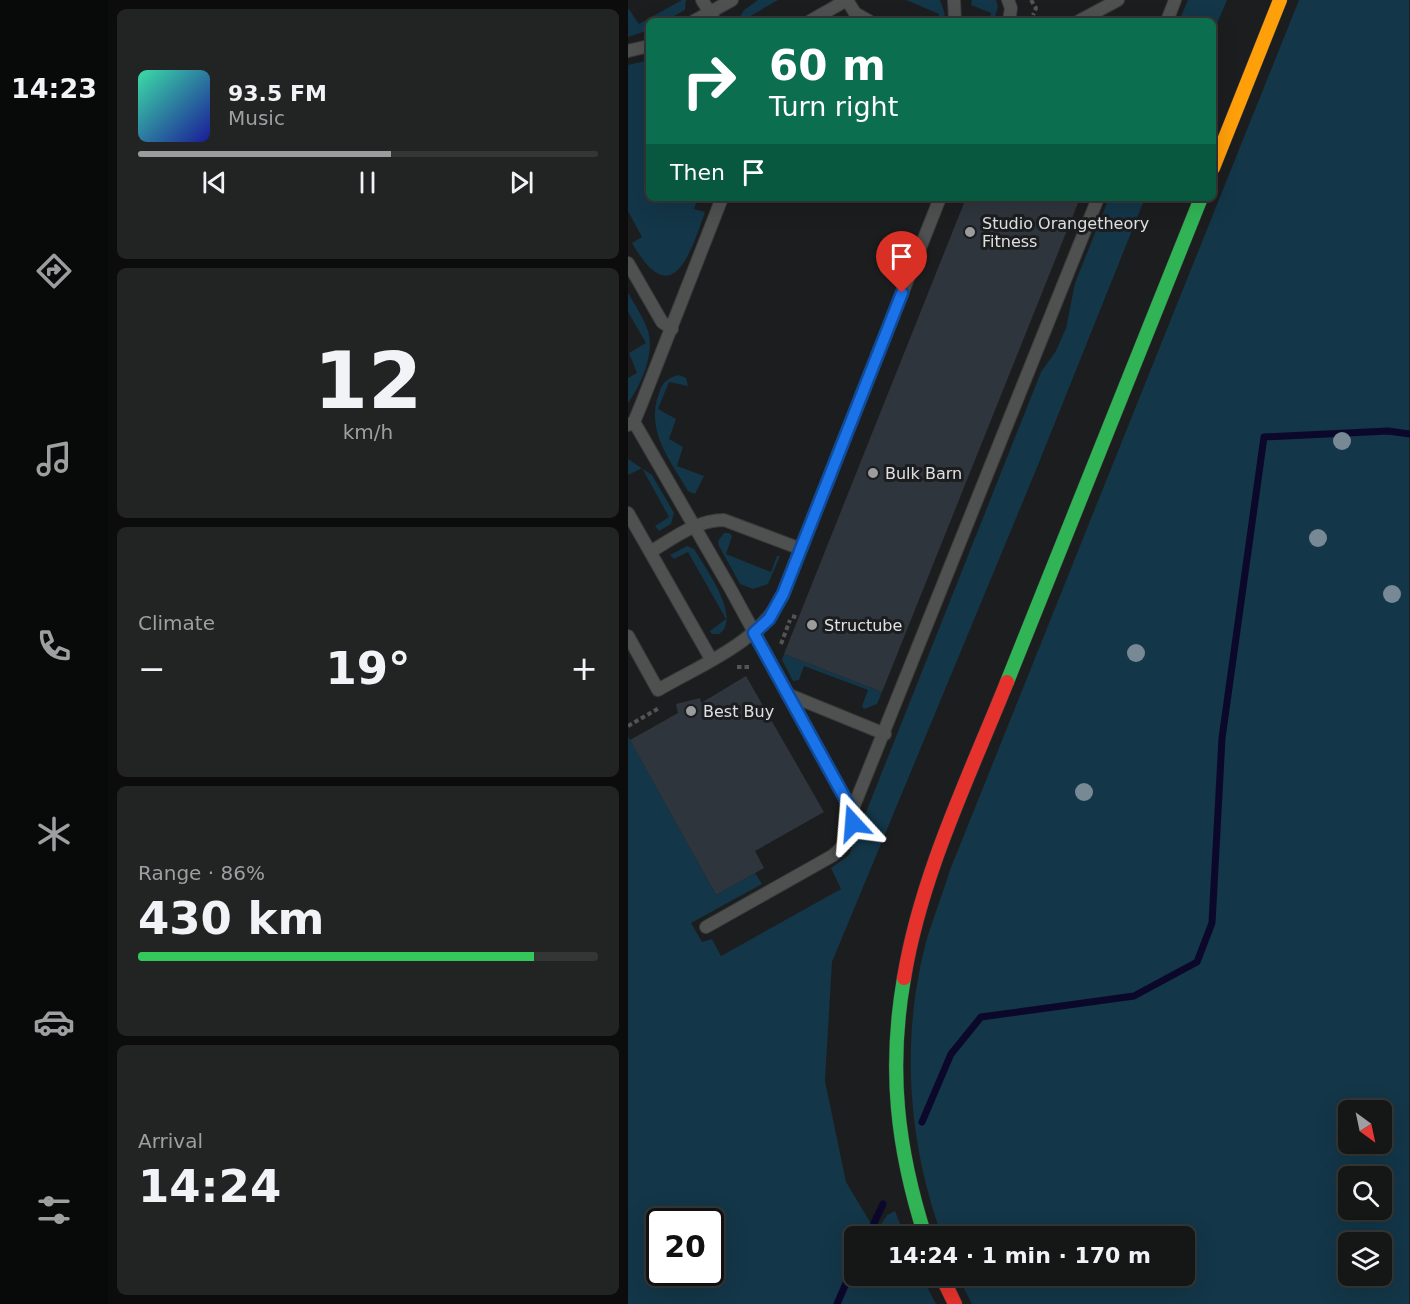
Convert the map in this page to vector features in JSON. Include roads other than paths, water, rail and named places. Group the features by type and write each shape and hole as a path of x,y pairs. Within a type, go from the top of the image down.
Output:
{"highway":[{"path":"1216,160 1280,0"},
{"path":"922,1226 907,1180 896,1111 897,1015 908,942 938,854 1200,201"},
{"path":"946,1286 955,1304"}],"lane":[{"path":"702,0 712,17 732,0"},
{"path":"815,18 847,0 855,13 864,18"},
{"path":"954,0 955,18"},
{"path":"1008,0 1009,18"},
{"path":"1085,18 1118,0"},
{"path":"1168,18 1175,0"},
{"path":"628,51 646,47"},
{"path":"706,927 838,852 853,823 852,811 754,633 694,526 631,424 672,329 721,201"},
{"path":"628,636 658,690 754,633 777,607 939,201"},
{"path":"852,811 885,734 1097,201"},
{"path":"628,263 662,322 672,329"},
{"path":"628,513 711,659"},
{"path":"650,552 694,526 704,522 724,520 801,549"},
{"path":"787,694 885,734"}],"waterway":[{"path":"922,1122 951,1054 981,1017 1134,996 1197,962 1212,923 1222,738 1264,437 1388,431 1410,434"},
{"path":"873,1226 883,1204"},
{"path":"837,1304 845,1286"}],"place":[{"name":"Studio Orangetheory Fitness","path":"970,232"},
{"name":"Bulk Barn","path":"873,473"},
{"name":"Structube","path":"812,625"},
{"name":"Best Buy","path":"691,711"}]}
